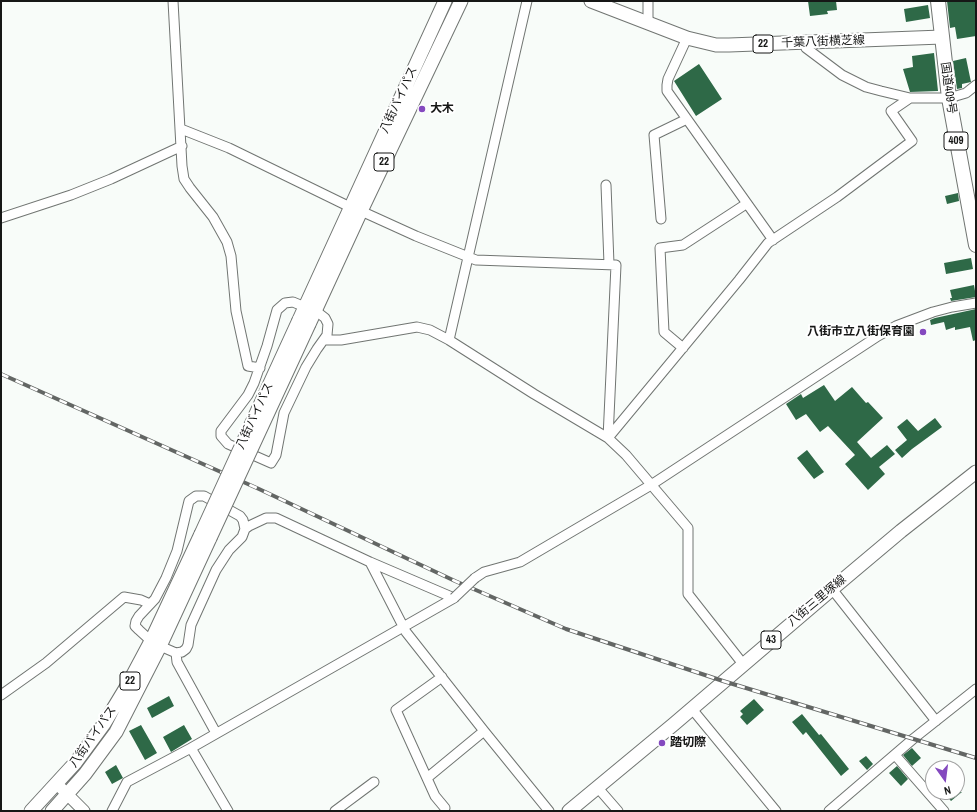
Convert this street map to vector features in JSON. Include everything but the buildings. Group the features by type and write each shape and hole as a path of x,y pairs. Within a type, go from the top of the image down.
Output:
{"highway":[{"name":"国道409号","path":"938,1 949,98 976,245"}],"main road":[{"name":"八街バイパス","path":"52,811 85,774 116,732 155,644 310,309 445,1"},
{"name":"八街バイパス","path":"355,209 461,1"},
{"name":"千葉八街横芝線","path":"591,1 686,38 729,46 942,37"},
{"name":"八街三里塚線","path":"576,809 598,788 832,588 976,472"},
{"name":"八街バイパス","path":"31,811 76,762 104,724 155,644"}],"street":[{"path":"172,1 184,179 221,230 231,256 236,311 248,366 260,368"},
{"path":"449,340 527,1"},
{"path":"648,1 648,23"},
{"path":"686,38 667,84 667,91 773,240"},
{"path":"804,42 806,48 842,75 866,87 910,98 949,98 966,93 976,85"},
{"path":"608,438 684,348 768,243 837,197 912,141 891,111 910,98"},
{"path":"661,219 654,135 687,119"},
{"path":"181,129 229,148 355,209 468,258 476,260 616,265 608,438"},
{"path":"1,218 111,180 182,146"},
{"path":"606,185 609,264"},
{"path":"684,348 664,332 660,248 683,245 746,204"},
{"path":"293,302 310,309 325,318 329,329 326,340 317,349 306,367 284,413 276,456 271,463 228,444 221,436 221,431 248,395 260,368 277,310 285,303 293,302"},
{"path":"112,811 127,782 191,748 454,598 475,578 484,572 520,562 651,485 878,336 896,326 933,312 976,302"},
{"path":"326,340 341,340 417,327 430,330 449,340 534,394 608,438 626,455 688,528 688,594 743,664"},
{"path":"204,496 240,516 243,520 245,529 242,537 230,550 216,570 191,625 188,645 182,652 176,653 155,644 135,626 139,616 150,604 158,593 177,551 188,505 193,497 204,496"},
{"path":"245,529 266,518 276,518 370,562 454,598"},
{"path":"370,562 406,632 549,811"},
{"path":"832,588 936,721"},
{"path":"1,695 46,663 124,597 141,600 150,604"},
{"path":"176,653 177,662 216,733"},
{"path":"442,677 396,710 435,796 445,808"},
{"path":"829,811 976,689"},
{"path":"692,709 776,811"},
{"path":"427,778 484,731"},
{"path":"191,748 228,811"},
{"path":"895,755 944,811"},
{"path":"335,811 374,782"},
{"path":"57,784 84,811"},
{"path":"598,788 618,811"}],"railway":[{"path":"1,374 259,489 455,581 566,629 723,681 976,758"}],"place":[{"name":"大木","path":"422,109"},
{"name":"八街市立八街保育園","path":"923,332"},
{"name":"踏切際","path":"662,743"}]}
